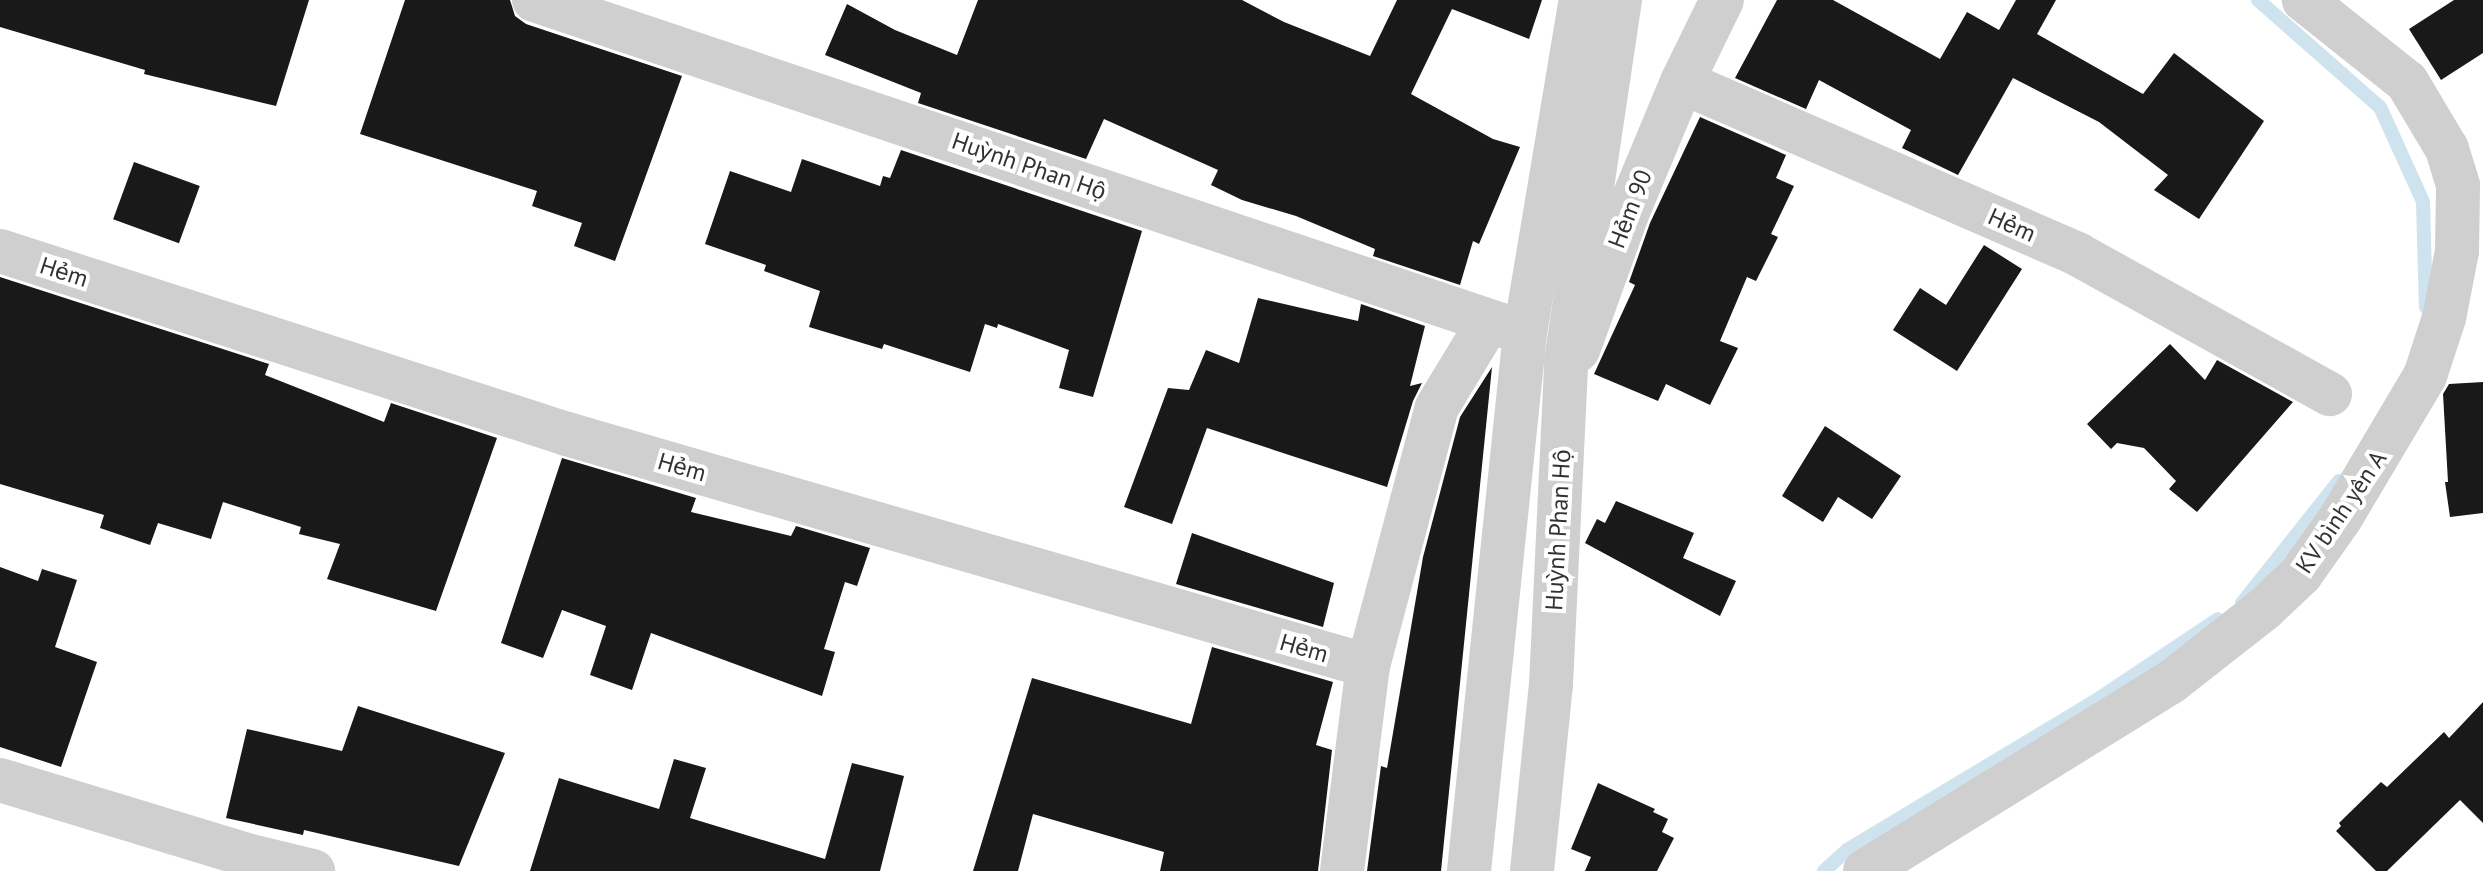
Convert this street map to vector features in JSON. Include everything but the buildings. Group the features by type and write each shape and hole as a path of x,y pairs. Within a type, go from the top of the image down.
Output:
{"street":[{"name":"Huỳnh Phan Hộ","path":"534,0 1507,327"},
{"name":"Huỳnh Phan Hộ","path":"1469,871 1507,327 1581,0"},
{"name":"Huỳnh Phan Hộ","path":"1532,871 1551,685 1566,361 1620,0"},
{"name":"Hẻm 90","path":"1566,361 1571,368 1627,214 1682,82 1722,0"},
{"name":"KV bình yên A","path":"1865,871 2171,682 2264,609 2301,574 2340,519 2425,376 2444,318 2457,251 2458,185 2447,149 2407,82 2304,0"},
{"name":"Hẻm","path":"1682,82 2079,255 2330,394"},
{"name":"Hẻm","path":"0,251 567,434 1368,666"},
{"path":"1342,871 1368,666 1437,407 1507,327 1566,361"},
{"path":"0,780 313,871"}],"waterway":[{"path":"2258,0 2380,107 2423,202 2426,307"},
{"path":"2242,603 2339,481"},
{"path":"1824,871 1847,850 2092,703 2218,619"}]}
